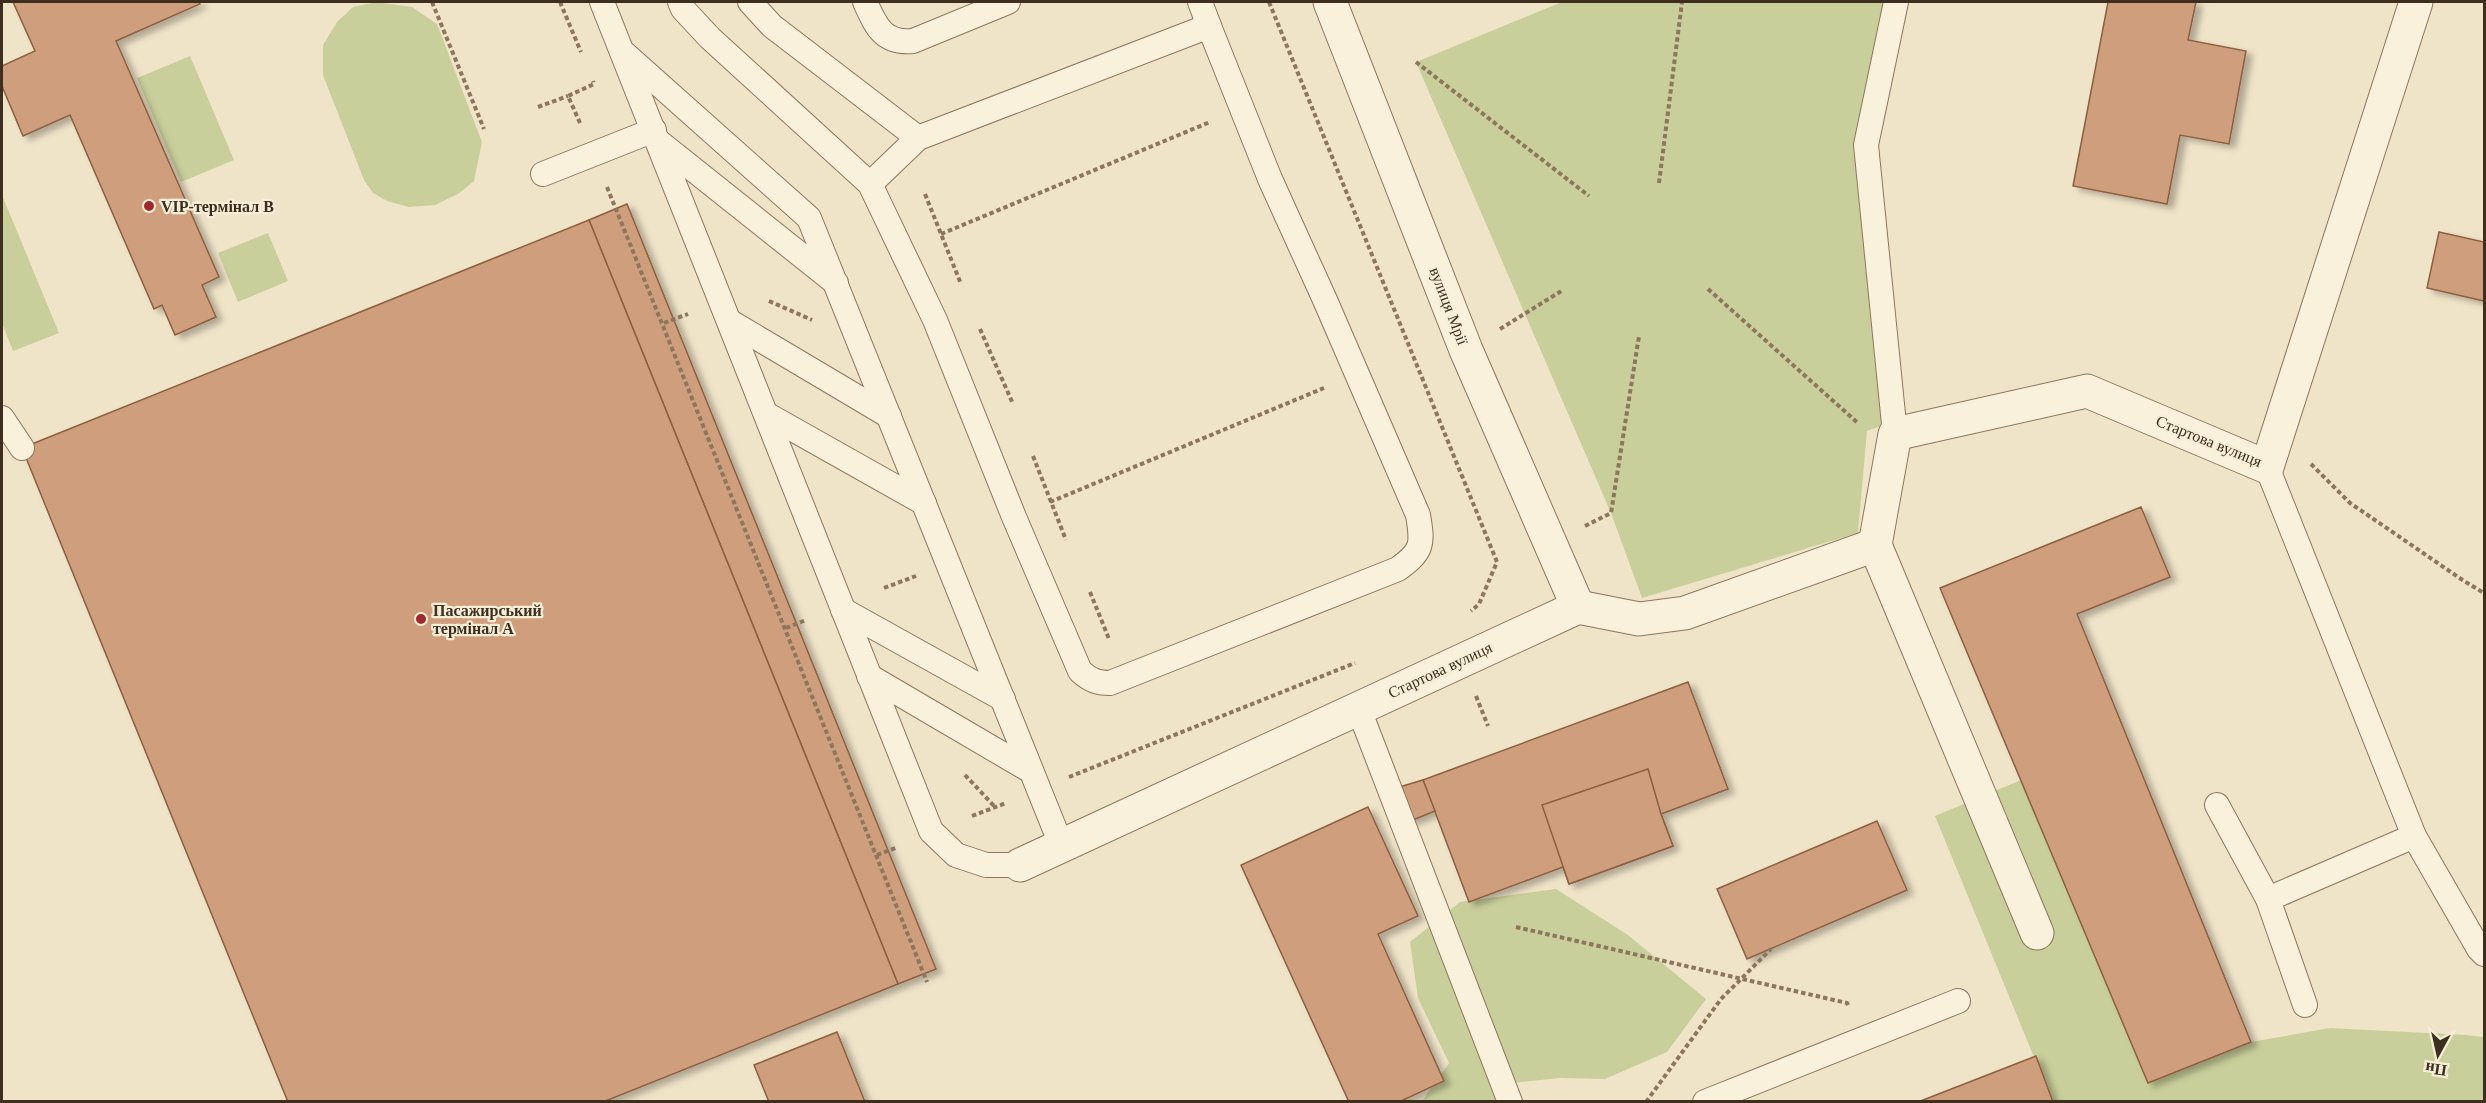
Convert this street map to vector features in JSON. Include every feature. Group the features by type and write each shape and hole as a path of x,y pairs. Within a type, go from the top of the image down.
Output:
{"street":[{"name":"вулиця Мрії","path":"1330,2 1466,350 1578,607"},
{"name":"Стартова вулиця","path":"1881,432 2086,391 2267,467 2416,2"},
{"path":"1881,432 1875,545 2037,933"},
{"path":"1578,607 1639,619 1685,613 1875,545"},
{"name":"Стартова вулиця","path":"1020,864 1062,847 1358,707 1578,607"}],"lane":[{"path":"602,2 931,831 956,855 986,865 1020,864"},
{"path":"680,2 683,9 710,39 870,184 935,320 1041,582 1080,671 1098,683 1110,683 1398,569 1414,558 1422,538 1418,515 1270,179 1200,2"},
{"path":"750,2 772,26 918,138"},
{"path":"866,2 877,26 887,36 899,42 913,41 1008,2"},
{"path":"1881,432 1866,145 1896,2"},
{"path":"870,184 918,138 1209,26"},
{"path":"623,51 810,218 1062,847"},
{"path":"543,174 656,135"},
{"path":"656,135 838,285"},
{"path":"729,321 890,416"},
{"path":"766,414 924,503"},
{"path":"2,418 22,448"},
{"path":"2267,467 2414,836 2484,954"},
{"path":"843,610 1003,699"},
{"path":"869,676 1031,771"},
{"path":"1358,707 1510,1101"},
{"path":"2217,805 2268,899 2305,1005"},
{"path":"2268,899 2414,836"},
{"path":"1705,1101 1958,1002"}],"path":[{"path":"432,2 484,129"},
{"path":"560,2 582,55"},
{"path":"1269,2 1497,562 1479,604 1464,617"},
{"path":"1659,183 1682,2"},
{"path":"1416,62 1588,196"},
{"path":"538,107 594,84 590,74"},
{"path":"568,96 585,132"},
{"path":"941,234 1213,120"},
{"path":"607,185 927,982"},
{"path":"926,194 961,284"},
{"path":"1708,289 1881,432"},
{"path":"1466,350 1563,290"},
{"path":"767,300 816,322"},
{"path":"664,323 692,313"},
{"path":"980,330 1013,404"},
{"path":"1583,526 1611,513 1639,336"},
{"path":"1050,502 1325,387"},
{"path":"2278,431 2350,503 2484,593"},
{"path":"1034,456 1066,540"},
{"path":"884,588 917,576"},
{"path":"1090,592 1109,639"},
{"path":"786,628 806,620"},
{"path":"1069,777 1363,660"},
{"path":"1473,687 1488,726"},
{"path":"972,816 1012,800"},
{"path":"877,855 898,847"},
{"path":"1516,927 1847,1004 1862,1039"},
{"path":"1646,1101 1721,999 1771,949"}],"green space":[{"path":"376,2 412,7 437,24 482,142 474,181 458,194 435,205 409,207 387,201 373,193 364,180 323,75 323,45 337,22 353,7"},
{"path":"1562,2 1896,2 1866,145 1894,421 1867,431 1858,533 1642,598 1611,513 1416,62"},
{"path":"190,56 234,160 181,182 137,78"},
{"path":"2,195 59,333 13,351 2,323"},
{"path":"268,233 288,281 238,302 218,253"},
{"path":"2021,780 2148,1083 2251,1042 2330,1028 2466,1035 2484,1037 2484,1101 2052,1101 1935,816"},
{"path":"1556,889 1628,935 1706,999 1667,1052 1605,1079 1560,1078 1503,1084 1495,1101 1422,1101 1449,1063 1418,998 1410,942 1460,902"}],"building":[{"name":"VIP-термінал B","path":"13,2 199,2 200,4 116,41 219,277 202,285 216,317 175,335 162,305 154,309 70,115 23,136 2,86 2,66 35,51"},
{"path":"2108,2 2196,2 2188,40 2246,51 2229,144 2180,135 2167,204 2073,186"},
{"path":"627,204 936,969 898,984 589,220"},
{"name":"Пасажирський термінал A","path":"589,220 898,984 603,1102 288,1102 22,448"},
{"path":"2439,232 2484,242 2484,301 2427,288"},
{"path":"2141,507 2170,577 2077,614 2251,1042 2148,1083 1940,588"},
{"path":"1688,682 1728,789 1661,814 1673,846 1569,884 1563,867 1469,902 1423,780"},
{"path":"1648,769 1673,846 1569,884 1542,805"},
{"path":"1423,780 1435,811 1408,822 1396,788"},
{"path":"1368,807 1418,916 1378,934 1444,1081 1399,1102 1349,1102 1241,865"},
{"path":"1877,821 1907,890 1747,959 1717,889"},
{"path":"837,1032 865,1102 769,1102 754,1065"},
{"path":"2036,1056 2053,1102 1918,1102"}],"place":[{"name":"VIP-термінал B","path":"149,206"},
{"name":"Пасажирський термінал A","path":"421,619"}]}
